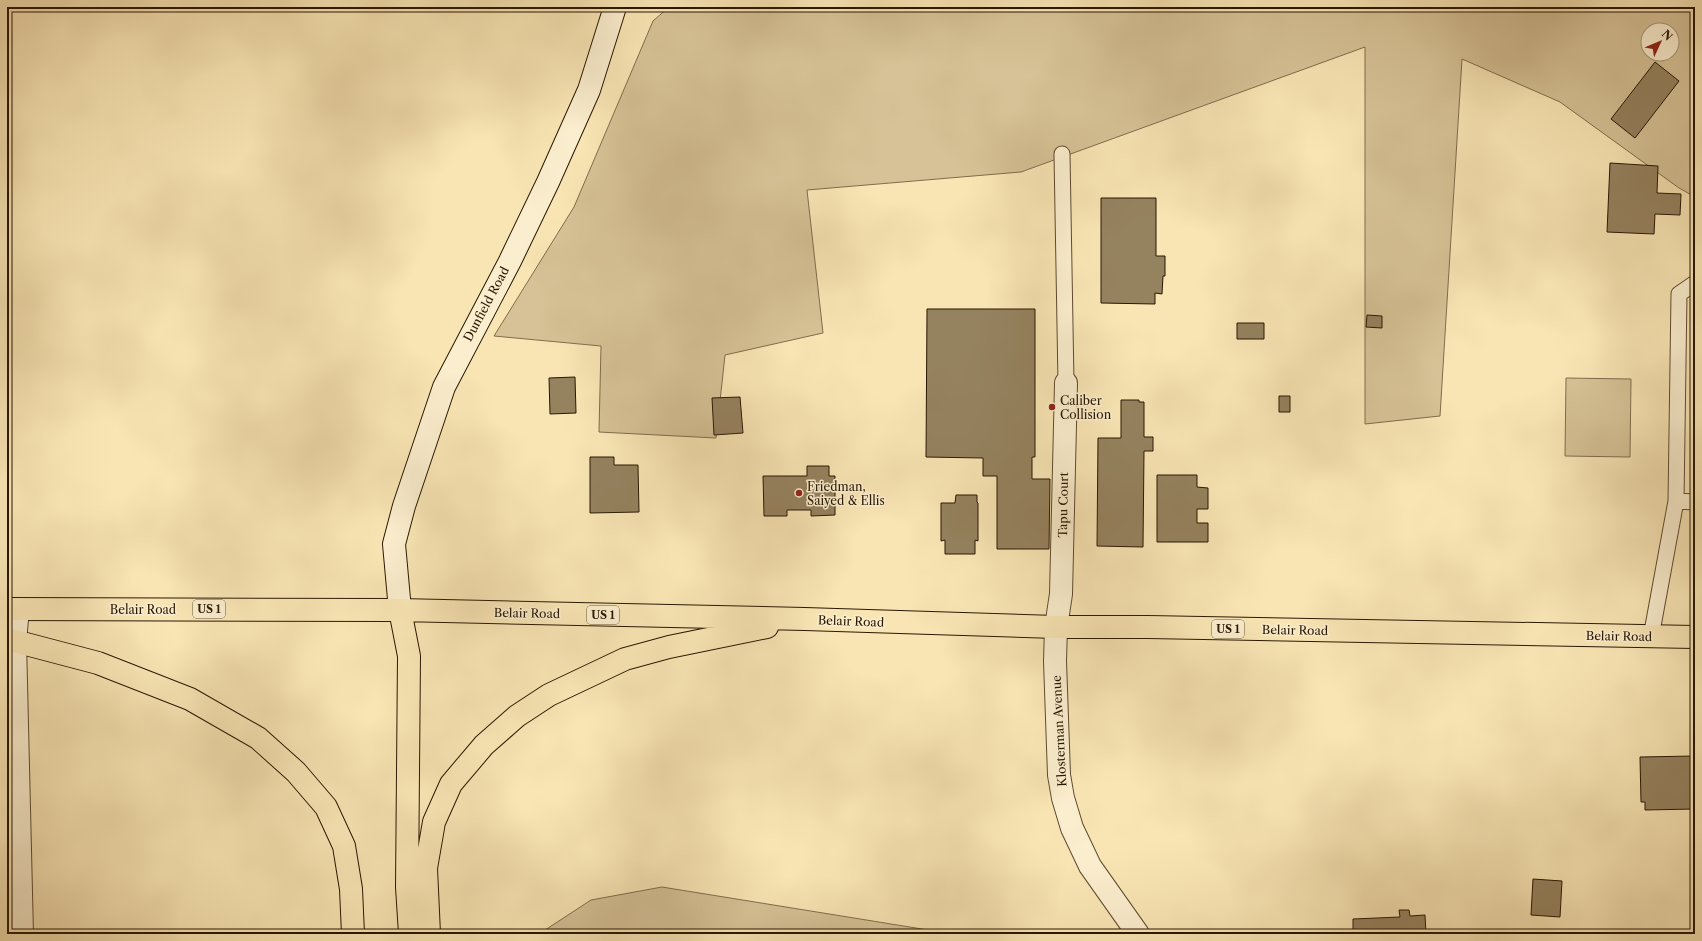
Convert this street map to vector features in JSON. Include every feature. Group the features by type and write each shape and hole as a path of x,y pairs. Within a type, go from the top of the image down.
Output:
{"highway":[{"name":"Belair Road","path":"12,609 400,610 805,619 1056,627 1148,627 1695,637"},
{"path":"400,610 409,656 407,887 410,934"},
{"path":"429,934 426,868 434,822 451,784 484,745 517,716 550,695 625,659 669,647 805,619"},
{"path":"11,640 98,663 190,699 258,738 296,772 326,807 344,846 351,889 354,934"}],"street":[{"name":"Dunfield Road","path":"400,610 394,544 404,506 444,387 510,261 548,182 589,90 615,7"},
{"name":"Tapu Court","path":"1056,627 1062,594 1066,383"},
{"path":"12,609 11,640 22,934"},
{"name":"Klosterman Avenue","path":"1056,627 1055,661 1059,775 1063,798 1072,828 1090,866 1138,934"}],"lane":[{"path":"1062,154 1066,383"},
{"path":"1651,637 1676,501 1679,294 1695,283"},
{"path":"1676,501 1695,502"}],"shaded area":[{"path":"669,7 1695,7 1695,197 1679,188 1560,102 1462,59 1440,416 1365,424 1365,47 1021,172 807,190 823,333 725,355 716,438 599,432 601,346 494,336 574,207 653,21"},
{"path":"1566,378 1631,379 1630,457 1565,456"},
{"path":"662,887 953,934 539,934 591,900"}],"building":[{"path":"1655,62 1679,81 1635,138 1611,119"},
{"path":"1610,163 1658,166 1657,193 1681,194 1680,215 1655,214 1654,234 1607,232"},
{"path":"1101,198 1156,198 1156,256 1165,256 1165,276 1163,276 1162,294 1155,293 1155,304 1101,303"},
{"path":"927,309 1035,309 1035,457 1032,457 1032,479 1050,479 1049,549 997,549 997,476 983,476 983,458 926,457"},
{"path":"1367,315 1382,316 1382,328 1366,327"},
{"path":"1237,323 1264,323 1264,339 1237,339"},
{"path":"575,377 576,413 550,414 549,378"},
{"path":"1279,396 1290,396 1290,412 1279,412"},
{"path":"740,397 743,433 714,435 712,398"},
{"path":"1121,400 1139,400 1139,402 1144,402 1144,437 1153,437 1153,451 1144,451 1143,547 1097,546 1098,438 1121,438"},
{"path":"590,457 614,457 614,465 638,465 639,512 590,513"},
{"name":"Friedman, Saiyed & Ellis","path":"807,466 829,466 829,476 835,476 835,515 811,516 811,510 787,510 787,516 764,516 763,476 807,476"},
{"path":"1157,475 1197,475 1197,487 1208,488 1208,509 1197,509 1197,523 1208,523 1208,542 1157,542"},
{"path":"956,495 977,495 978,541 975,540 975,554 945,554 945,540 941,541 941,503 955,503"},
{"path":"1695,756 1695,809 1645,810 1645,802 1641,802 1640,757"},
{"path":"1533,879 1562,881 1560,917 1531,915"},
{"path":"1399,910 1409,910 1410,916 1425,915 1426,934 1353,934 1353,919 1400,917"}],"place":[{"name":"Caliber Collision","path":"1052,407"},
{"name":"Friedman, Saiyed & Ellis","path":"799,493"}]}
